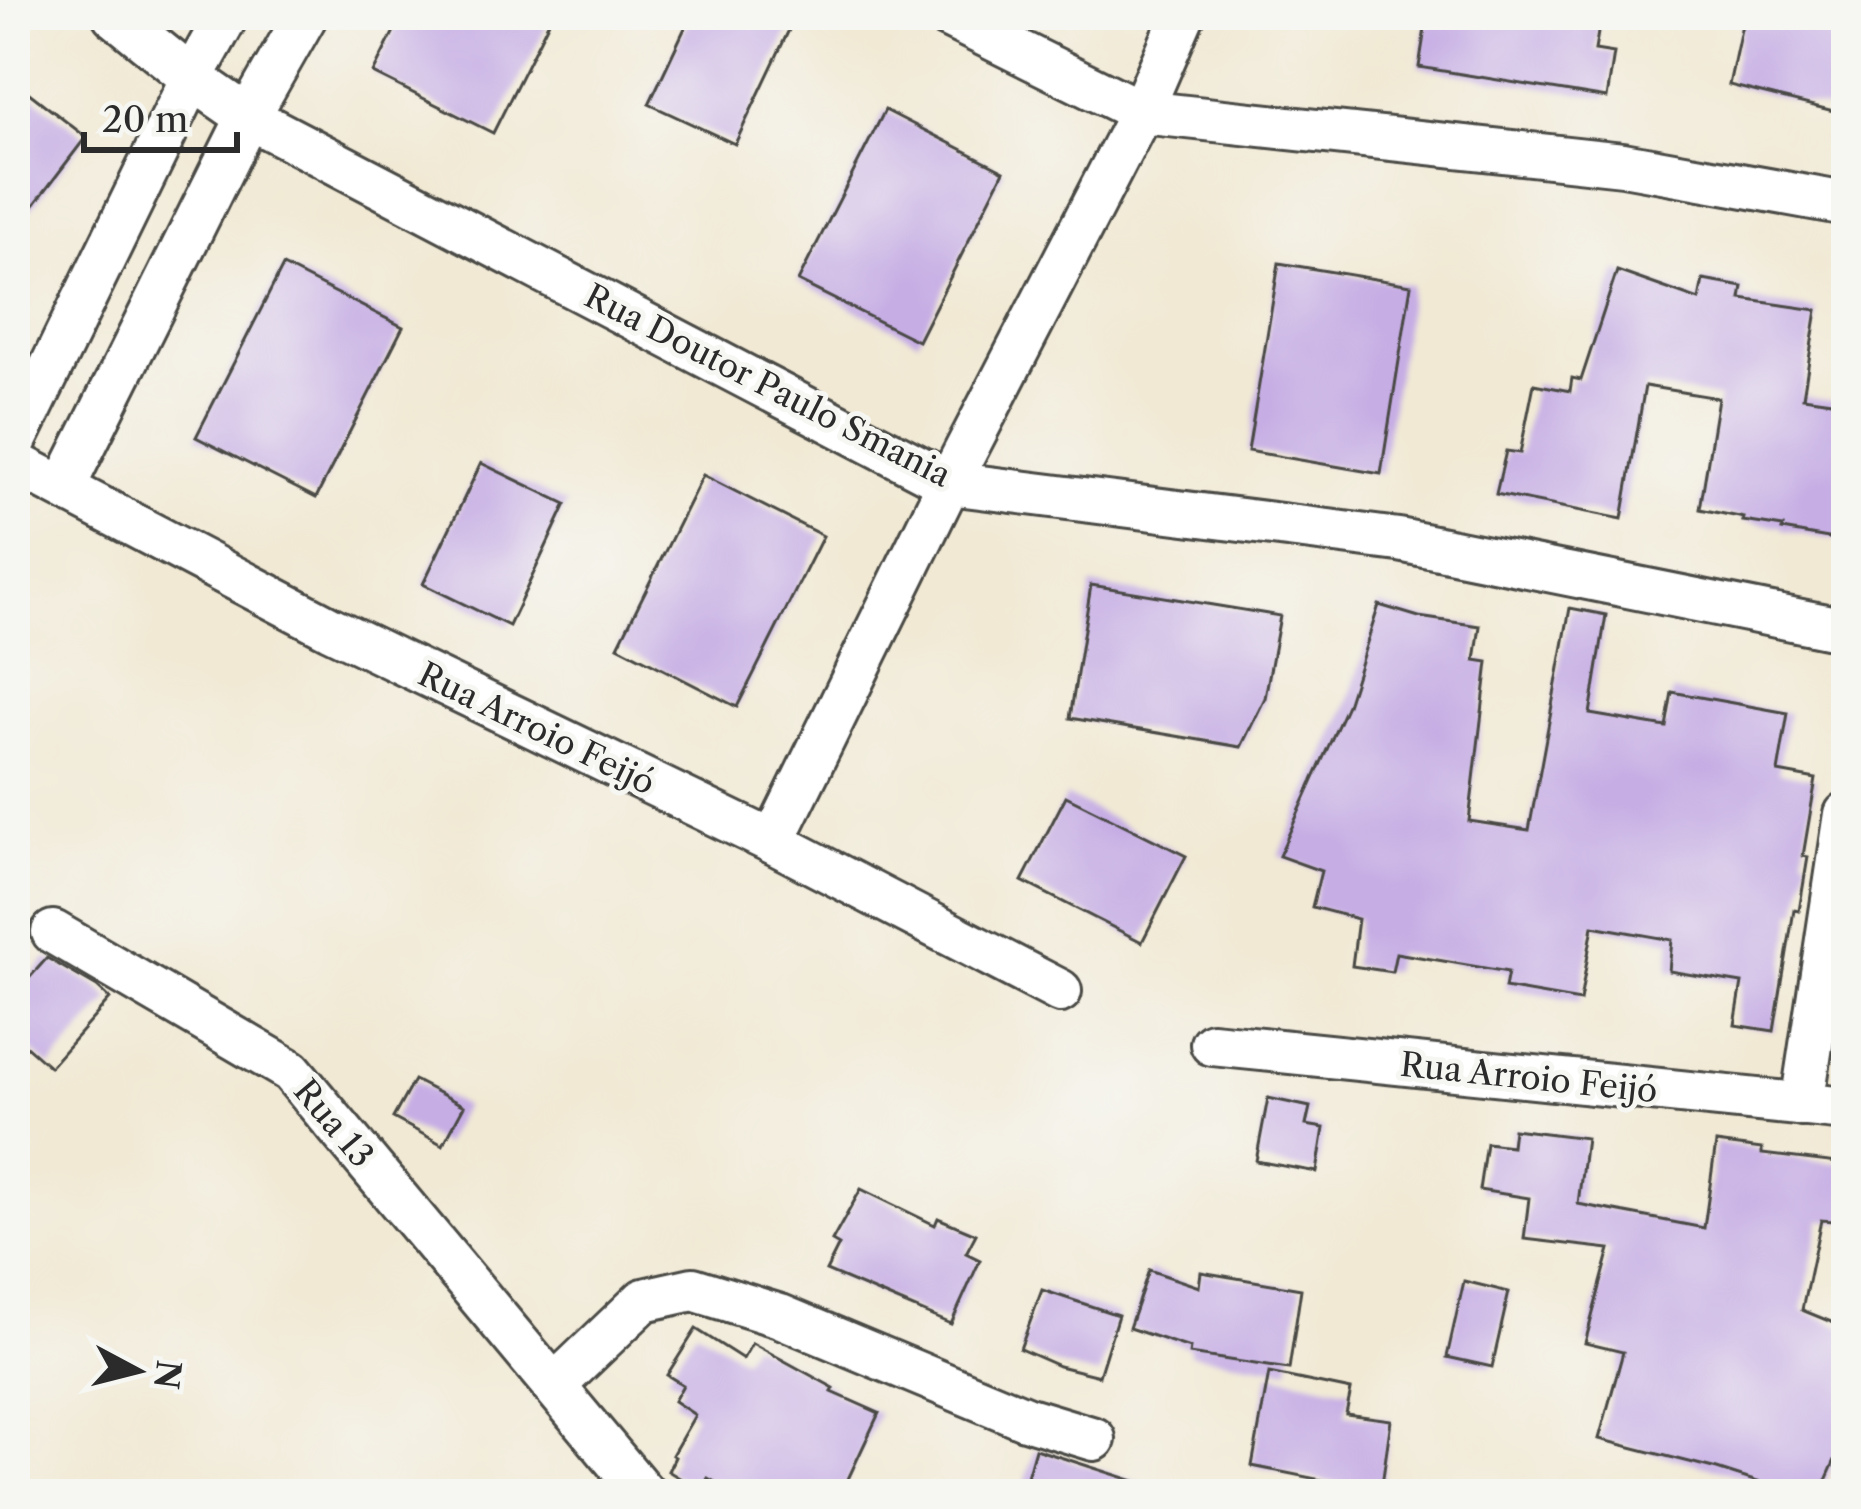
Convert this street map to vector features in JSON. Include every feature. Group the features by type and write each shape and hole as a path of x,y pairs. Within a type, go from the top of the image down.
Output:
{"street":[{"name":"Rua Doutor Paulo Smania","path":"114,15 248,116 949,483 1399,540 1846,630"},
{"path":"15,441 227,15"},
{"path":"64,487 248,116 306,15"},
{"path":"945,15 1141,112 1623,164 1846,204"},
{"path":"773,842 949,483 1141,112 1183,15"},
{"name":"Rua Arroio Feijó","path":"15,463 330,628 773,842 1060,991"},
{"path":"1802,1105 1846,814"},
{"name":"Rua 13","path":"53,932 291,1071 644,1494"},
{"name":"Rua Arroio Feijó","path":"1212,1044 1846,1109"},
{"path":"554,1386 644,1300 693,1289 780,1316 1025,1418 1094,1439"}],"building":[{"path":"402,15 552,15 493,133 373,73"},
{"path":"691,15 796,15 735,144 649,104"},
{"path":"1448,15 1601,15 1595,50 1614,53 1607,98 1419,67 1426,22 1446,25"},
{"path":"1744,15 1832,15 1831,23 1846,25 1846,114 1729,85"},
{"path":"15,82 86,137 15,230"},
{"path":"885,110 1004,171 918,341 798,281"},
{"path":"1279,263 1411,285 1381,474 1248,451"},
{"path":"283,266 403,327 316,498 196,437"},
{"path":"1617,271 1699,300 1703,280 1743,287 1741,299 1817,310 1803,397 1846,403 1846,541 1700,509 1718,398 1645,386 1622,519 1496,494 1506,451 1520,453 1534,384 1570,391 1572,378 1581,380"},
{"path":"481,463 566,504 509,626 423,584"},
{"path":"703,475 823,536 737,707 618,646"},
{"path":"1091,585 1280,616 1265,698 1241,747 1070,718"},
{"path":"1379,605 1419,617 1480,626 1475,660 1488,662 1469,821 1529,830 1570,608 1606,615 1590,714 1666,727 1672,692 1788,713 1778,772 1816,779 1799,911 1794,910 1774,1031 1735,1025 1742,983 1669,971 1672,940 1593,926 1580,1001 1505,988 1508,972 1396,953 1392,972 1352,966 1358,919 1312,907 1321,871 1279,856 1347,705"},
{"path":"1066,796 1186,856 1142,942 1022,881"},
{"path":"47,958 110,999 50,1067 15,1036 15,994"},
{"path":"414,1080 464,1106 443,1145 393,1118"},
{"path":"1268,1098 1310,1107 1306,1125 1324,1128 1317,1172 1256,1161"},
{"path":"1513,1129 1586,1138 1578,1204 1704,1228 1716,1143 1846,1164 1846,1222 1821,1220 1802,1310 1846,1328 1846,1435 1820,1494 1795,1494 1599,1439 1623,1352 1585,1343 1610,1249 1524,1239 1529,1198 1479,1190 1486,1143 1511,1146"},
{"path":"861,1189 935,1225 938,1218 976,1234 966,1253 980,1260 951,1324 826,1271 839,1245 832,1241"},
{"path":"1149,1270 1199,1287 1201,1272 1301,1289 1289,1369 1189,1354 1190,1348 1129,1328"},
{"path":"1464,1281 1509,1292 1492,1367 1447,1357"},
{"path":"1042,1290 1118,1315 1099,1376 1020,1349"},
{"path":"696,1329 743,1359 752,1343 834,1388 832,1392 879,1413 841,1494 736,1494 708,1478 701,1491 668,1471 695,1415 674,1401 683,1385 667,1375"},
{"path":"1269,1373 1351,1390 1346,1414 1391,1420 1381,1492 1252,1466"},
{"path":"1035,1449 1147,1485 1145,1494 1022,1494"}]}
